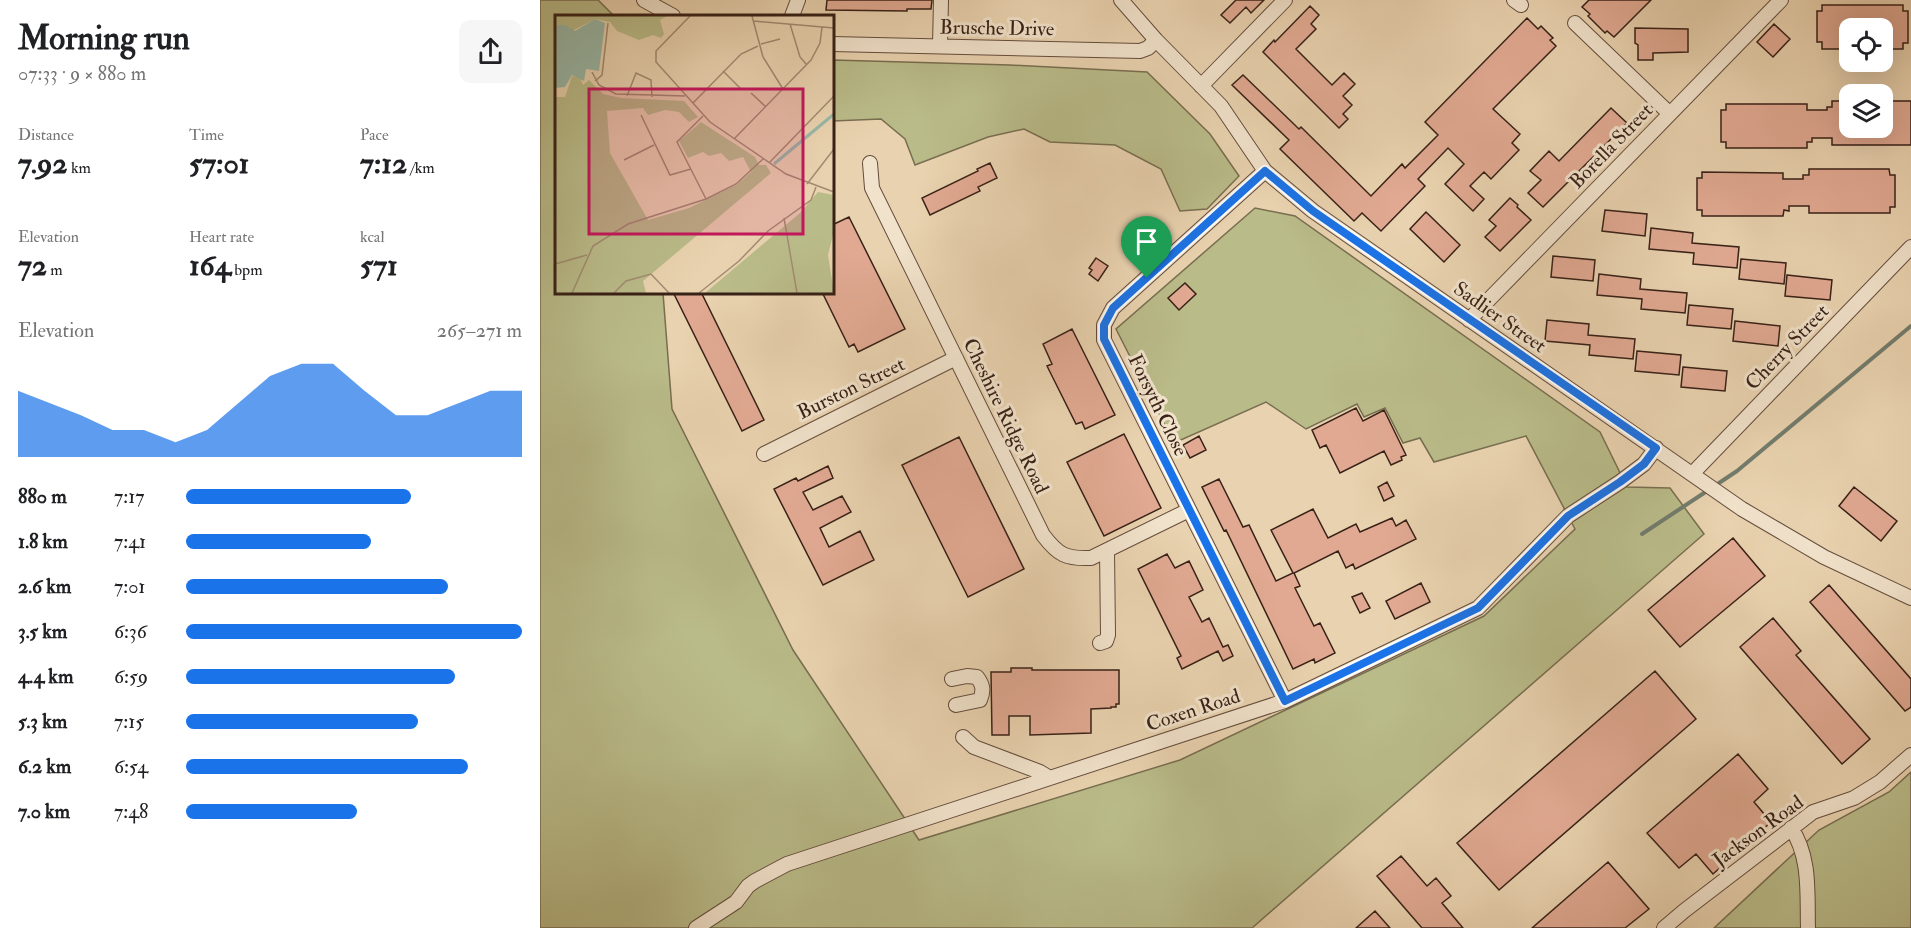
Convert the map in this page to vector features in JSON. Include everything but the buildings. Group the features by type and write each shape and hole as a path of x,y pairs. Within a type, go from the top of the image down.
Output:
{"lane":[{"path":"644,0 671,15"},
{"path":"792,15 798,0"},
{"path":"940,46 941,0"},
{"name":"Sadlier Street","path":"1121,0 1156,40 1221,106 1265,171 1313,211 1742,509 1801,544 1911,598"},
{"path":"1202,86 1285,0"},
{"name":"Borella Street","path":"1469,320 1781,0"},
{"path":"1575,23 1670,114"},
{"name":"Brusche Drive","path":"834,44 1140,51 1148,48 1156,40"},
{"name":"Cheshire Ridge Road","path":"870,163 872,188 1043,535 1055,550 1073,559 1091,558 1189,510"},
{"name":"Forsyth Close","path":"1265,171 1113,308 1104,325 1104,339 1285,701"},
{"name":"Cherry Street","path":"1692,474 1911,247"},
{"name":"Burston Street","path":"764,454 956,358"},
{"name":"Coxen Road","path":"696,928 736,902 748,886 755,881 787,864 1285,701 1478,608 1568,516 1644,464 1656,448"},
{"path":"1100,643 1106,641 1108,635 1107,551"},
{"path":"952,679 977,677 982,684 983,692 980,700 956,705"},
{"path":"963,737 974,747 1050,778"},
{"name":"Jackson Road","path":"1664,928 1813,812 1854,798 1880,782 1911,755"},
{"path":"1791,828 1806,864 1808,928"}],"green space":[{"path":"540,0 598,0 613,15 555,15 555,294 663,294 672,409 793,650 919,840 1180,760 1484,616 1575,529 1526,436 1434,462 1420,438 1403,443 1385,408 1364,417 1357,404 1306,429 1266,402 1174,443 1116,329 1255,208 1295,216 1600,432 1627,487 1670,488 1704,534 1252,928 540,928"},
{"path":"834,60 1147,72 1210,134 1239,176 1207,209 1180,211 1161,169 1115,145 1050,142 1024,129 988,137 915,165 905,139 881,119 834,121"},
{"path":"1911,772 1911,928 1714,928 1819,830 1889,792"}],"waterway":[{"path":"1719,483 1737,471 1911,326"},
{"path":"1642,534 1707,491"}],"route":[{"path":"1265,171 1313,211 1656,448 1644,464 1568,516 1478,608 1285,701 1104,339 1104,325 1113,308 1147,278 1265,171"}]}
